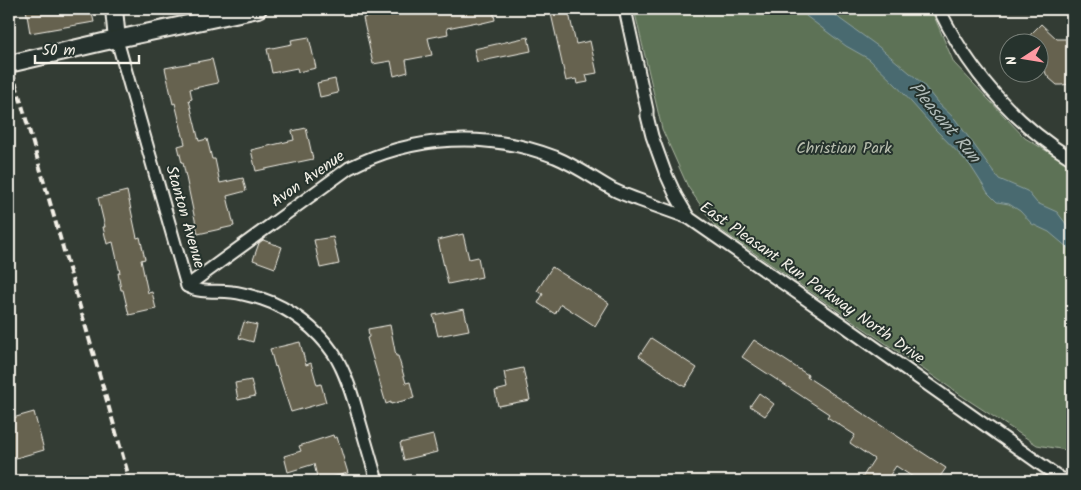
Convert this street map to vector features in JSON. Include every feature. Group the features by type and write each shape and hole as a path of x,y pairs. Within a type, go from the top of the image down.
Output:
{"main road":[{"path":"114,9 117,40"},
{"path":"9,64 258,9"}],"street":[{"name":"East Pleasant Run Parkway North Drive","path":"625,9 647,116 656,148 676,196 689,218 1065,479"},
{"path":"939,9 961,50 1005,106 1029,128 1072,159"},
{"name":"Stanton Avenue","path":"117,40 187,286 200,290 234,292 266,300 292,314 322,340 337,360 353,398 377,481"},
{"name":"Avon Avenue","path":"187,286 349,168 386,152 431,142 481,140 534,150 575,166 616,191 689,218"}],"green space":[{"name":"Christian Park","path":"634,9 931,9 954,63 1025,138 1072,166 1072,451 1037,445 968,400 715,226 688,187 662,129"}],"water":[{"name":"Pleasant Run","path":"800,9 829,9 922,83 937,102 955,119 999,179 1027,191 1037,203 1057,212 1072,230 1072,250 1049,232 1032,224 1020,211 1009,204 997,202 988,193 970,165 896,85 869,59 846,46 806,16"}],"building":[{"path":"26,9 91,9 94,22 30,33"},
{"path":"400,9 493,9 495,20 447,28 448,34 428,38 432,55 406,60 408,72 394,76 391,61 373,64 363,18"},
{"path":"550,9 568,9 576,44 590,41 597,73 586,75 588,82 577,84 576,79 566,81"},
{"path":"1041,24 1057,39 1072,41 1072,84 1057,85 1048,77 1048,32 1033,32"},
{"path":"309,37 316,68 298,72 297,68 272,73 267,49 292,44 291,40"},
{"path":"528,37 531,51 477,62 474,49"},
{"path":"212,59 218,83 190,89 192,99 189,100 199,141 207,139 212,159 215,159 220,183 243,178 246,191 227,196 234,226 198,234 178,146 185,144 165,68"},
{"path":"335,79 338,93 320,97 317,83"},
{"path":"306,128 313,159 256,171 251,150 294,140 292,131"},
{"path":"127,191 137,238 140,237 145,259 141,260 148,293 152,292 156,309 129,315 123,290 121,290 118,273 120,273 113,242 107,244 98,198"},
{"path":"463,234 469,259 478,257 482,277 448,284 438,240"},
{"path":"333,237 339,264 320,268 314,240"},
{"path":"263,240 282,247 275,268 253,260 259,243"},
{"path":"552,267 609,303 595,326 561,304 555,314 538,303 543,294 537,291"},
{"path":"464,309 469,330 438,336 433,315"},
{"path":"244,322 257,325 253,342 239,338"},
{"path":"390,325 396,356 398,356 406,383 410,382 414,398 386,404 367,338 369,337 368,329"},
{"path":"651,338 697,368 685,387 639,356"},
{"path":"754,340 946,468 937,481 919,481 896,466 886,481 860,481 874,459 850,443 855,435 827,417 829,414 742,357"},
{"path":"300,342 306,365 311,363 317,385 321,384 326,402 291,412 270,349"},
{"path":"523,368 530,400 498,406 495,391 507,388 504,372"},
{"path":"251,380 255,396 238,400 235,383"},
{"path":"759,393 774,404 765,416 750,406"},
{"path":"34,412 44,450 9,460 9,419"},
{"path":"333,435 334,438 337,437 348,473 318,481 314,464 288,472 284,456 301,451 299,446"},
{"path":"433,435 437,452 404,460 400,443"}],"railway":[{"path":"9,60 130,481"}]}
